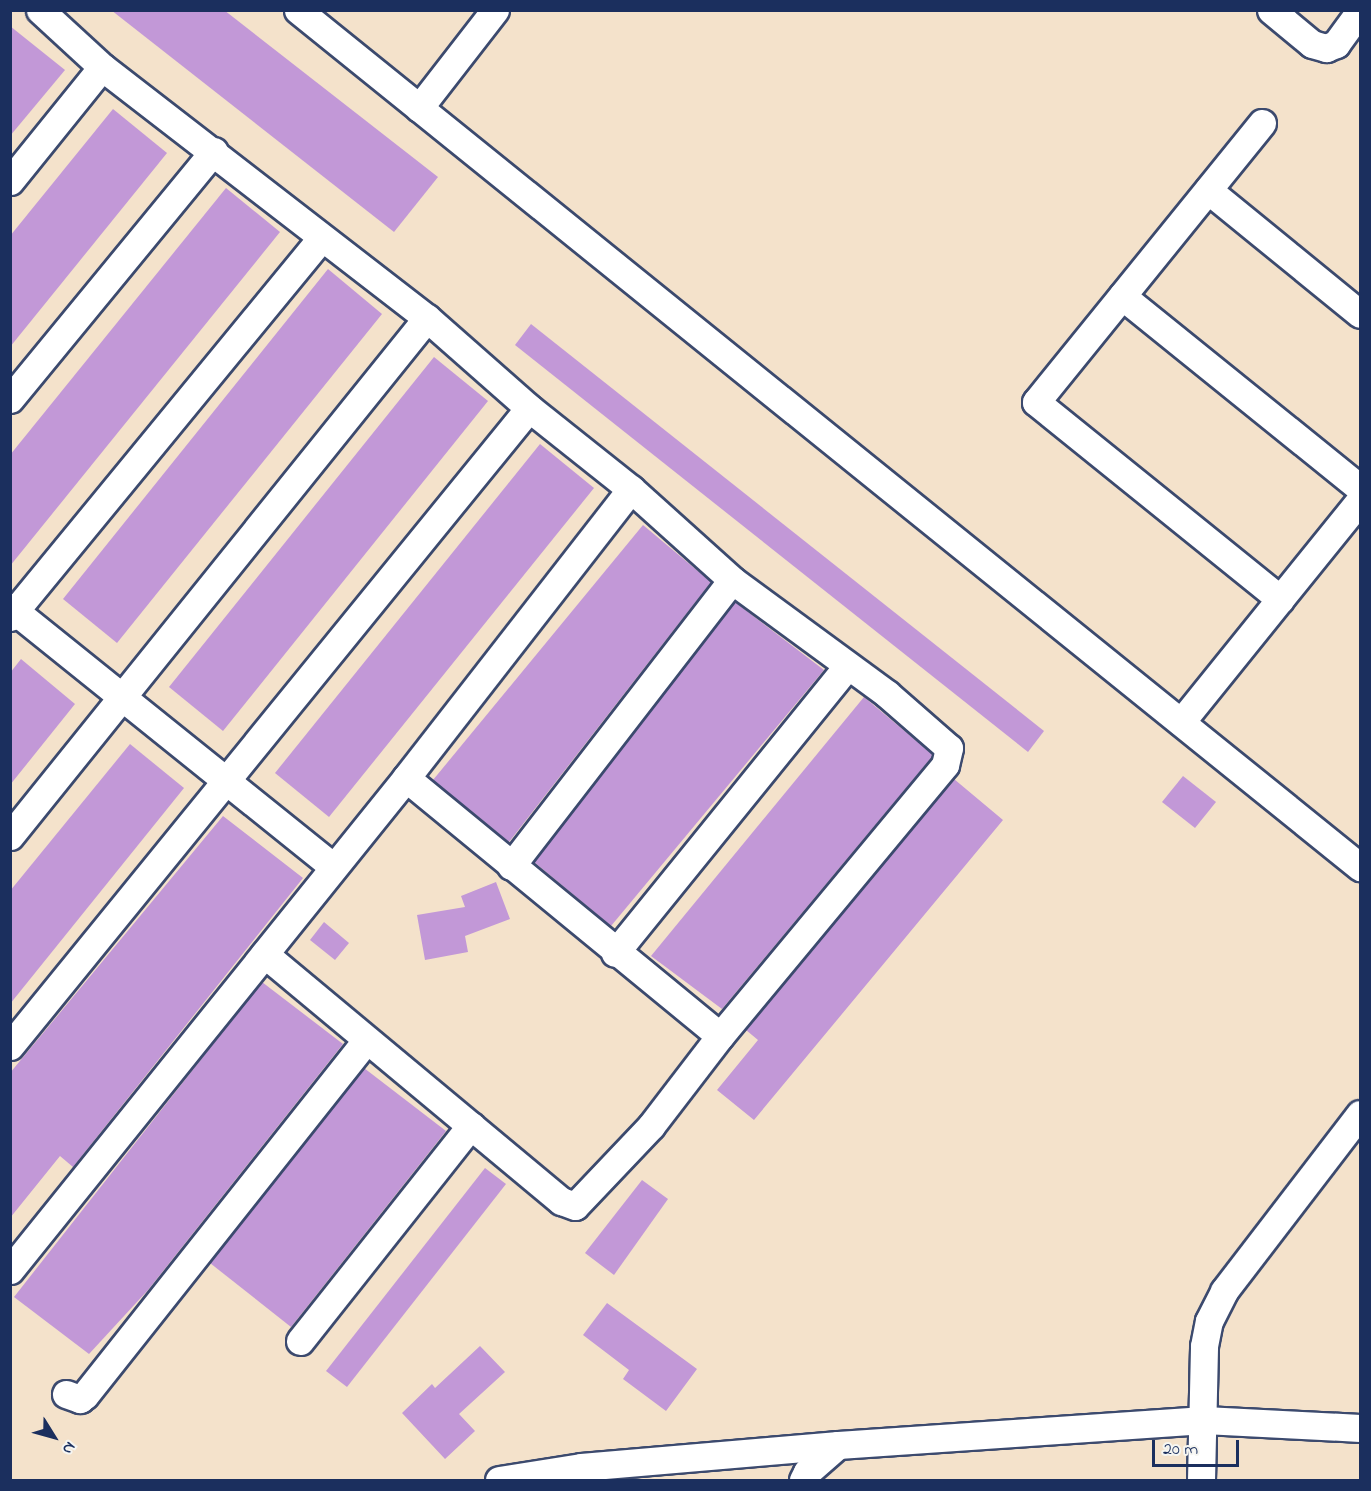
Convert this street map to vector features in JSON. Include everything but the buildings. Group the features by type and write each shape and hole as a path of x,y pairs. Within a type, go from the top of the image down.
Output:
{"street":[{"path":"40,10 102,67 214,151 321,238 427,318 529,408 631,489 732,580 848,665 949,748 949,756 720,1036 651,1126 575,1206 561,1201 366,1041 265,954"},
{"path":"298,10 1360,867"},
{"path":"419,108 495,10"},
{"path":"1270,10 1312,44 1326,48 1336,44 1360,11"},
{"path":"10,181 102,67"},
{"path":"1262,123 1036,402 1280,599"},
{"path":"10,399 214,151"},
{"path":"1208,190 1360,314"},
{"path":"321,238 12,612 333,867"},
{"path":"1122,296 1360,488"},
{"path":"10,836 427,318"},
{"path":"10,1046 228,782 529,408"},
{"path":"10,1270 406,778 631,489"},
{"path":"1181,722 1360,500"},
{"path":"511,866 732,580"},
{"path":"615,953 848,665"},
{"path":"406,778 615,953 720,1036"},
{"path":"66,1394 80,1399 85,1395 366,1041"},
{"path":"1201,1480 1204,1354 1209,1321 1224,1291 1360,1114"},
{"path":"300,1341 471,1125"},
{"path":"499,1480 580,1467 838,1445 1204,1420 1360,1428"},
{"path":"808,1478 838,1445"}]}
